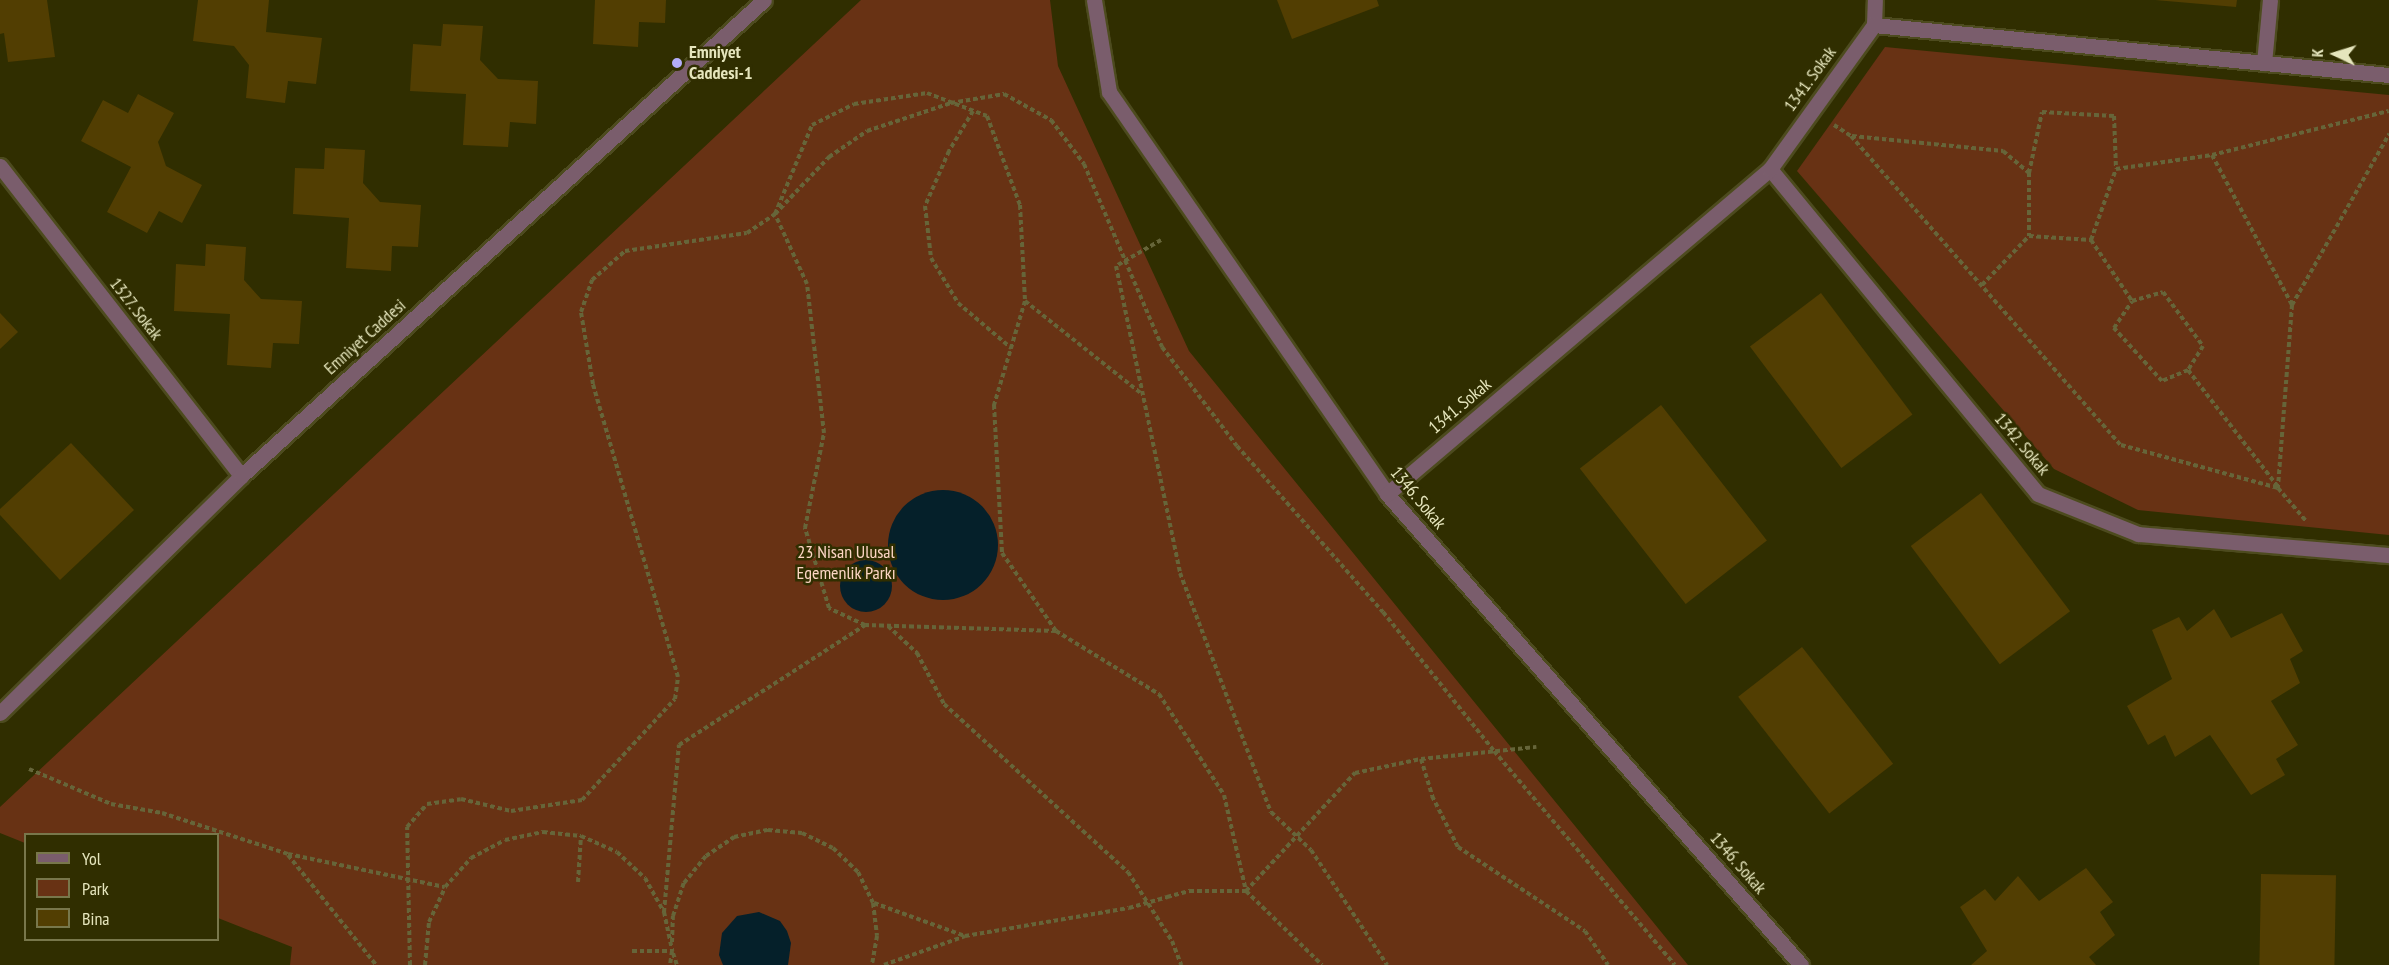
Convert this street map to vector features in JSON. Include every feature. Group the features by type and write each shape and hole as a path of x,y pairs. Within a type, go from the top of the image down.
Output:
{"street":[{"name":"Emniyet Caddesi","path":"0,712 241,476 764,0"},
{"name":"1346. Sokak","path":"1094,0 1109,92 1387,494 1801,965"},
{"path":"1875,0 1874,25 2389,75"},
{"path":"2264,63 2270,0"},
{"name":"1341. Sokak","path":"1387,494 1770,169 1874,25"},
{"name":"1327. Sokak","path":"0,166 241,476"},
{"name":"1342. Sokak","path":"1770,169 2037,494 2138,534 2389,555"}],"path":[{"path":"1056,631 866,625 829,608 805,528 824,433 807,284 776,214 812,125 854,104 927,93 987,116 1020,205 1025,301 994,405 1002,553 1056,631 1159,694 1224,795 1246,891 1322,965"},
{"path":"410,965 407,827 427,804 461,799 512,811 582,800 675,699 678,677 593,384 581,312 592,280 625,251 747,233 776,214 830,157 867,131 951,103 1004,94 1051,120 1084,164 1169,356 1237,446 1383,612 1494,751 1675,965"},
{"path":"973,111 949,151 925,206 931,258 958,303 1011,348"},
{"path":"2116,169 2212,155 2389,111"},
{"path":"1811,112 1851,136 2121,445 2278,488"},
{"path":"1982,285 2029,236 2029,173 2042,112 2114,116 2116,169 2091,240"},
{"path":"2278,488 2292,305 2389,134"},
{"path":"1851,136 2003,151 2029,173"},
{"path":"2212,155 2292,305"},
{"path":"2029,236 2091,240"},
{"path":"1161,240 1116,266 1180,573 1271,812 1311,850 1387,965"},
{"path":"2091,240 2132,301"},
{"path":"2163,292 2203,346 2188,370 2162,381 2114,328 2132,301 2163,292"},
{"path":"1025,301 1143,394"},
{"path":"2188,370 2278,488 2330,550"},
{"path":"677,965 664,912 679,745 866,625"},
{"path":"888,626 917,653 944,704 1128,872 1172,941 1181,965"},
{"path":"884,965 966,936 1129,908 1190,891 1246,891 1355,772 1421,759 1536,747"},
{"path":"1421,759 1432,796 1458,848 1585,931 1608,965"},
{"path":"28,769 111,804 162,813 288,854 445,887"},
{"path":"670,965 673,916 684,883 706,856 734,837 768,830 802,833 833,848 858,872 873,903 877,936 872,965"},
{"path":"424,965 429,922 445,887 471,858 505,840 543,832 582,836 617,852 645,878 664,912"},
{"path":"578,882 582,836"},
{"path":"288,854 376,965"},
{"path":"873,903 966,936"},
{"path":"632,951 672,951"}],"green space":[{"name":"23 Nisan Ulusal Egemenlik Parkı","path":"861,0 1050,0 1058,66 1189,351 1688,965 290,965 292,947 219,918 219,833 24,833 24,843 0,833 0,807"},
{"path":"1885,47 2389,95 2389,535 2138,510 2054,469 1797,171"}],"water":[{"path":"943,490 964,494 982,506 994,524 998,545 994,566 982,584 964,596 943,600 922,596 904,584 892,566 888,545 892,524 904,506 922,494"},
{"path":"866,560 876,562 884,568 890,576 892,586 890,596 884,604 876,610 866,612 856,610 848,604 842,596 840,586 842,576 848,568 856,562"},
{"path":"759,912 780,921 787,931 791,943 788,965 723,965 719,955 722,933 737,916"}],"building":[{"path":"0,0 47,0 55,57 8,62 4,33 0,34"},
{"path":"198,0 269,0 266,32 322,38 316,84 288,81 285,103 246,98 249,65 234,46 193,41"},
{"path":"595,0 666,0 665,23 639,22 638,47 593,44"},
{"path":"1277,0 1377,0 1379,6 1292,39"},
{"path":"2155,0 2237,0 2236,7"},
{"path":"443,24 483,26 480,60 498,79 538,81 536,124 510,122 508,147 463,145 466,94 410,91 413,44 441,46"},
{"path":"138,94 174,113 158,142 166,166 202,185 182,223 159,211 147,233 107,212 131,167 81,141 103,100 128,113"},
{"path":"325,148 365,150 363,183 380,202 421,205 418,247 392,246 391,271 346,268 349,218 293,214 295,168 324,169"},
{"path":"206,244 246,247 244,280 261,299 302,301 299,344 273,343 271,368 227,365 230,314 174,311 176,264 205,266"},
{"path":"1821,293 1912,414 1841,468 1750,347"},
{"path":"0,313 18,332 0,349"},
{"path":"1661,405 1767,541 1686,604 1580,468"},
{"path":"71,443 134,510 60,580 0,515 0,509"},
{"path":"1981,493 2070,611 2000,664 1911,546"},
{"path":"2214,609 2231,638 2282,613 2303,651 2290,659 2300,683 2271,701 2298,745 2276,759 2285,775 2251,795 2210,735 2175,757 2165,735 2148,745 2127,706 2172,679 2152,630 2179,617 2187,631"},
{"path":"1802,647 1893,764 1829,813 1738,697"},
{"path":"2086,868 2113,902 2100,912 2115,935 2089,957 2096,965 1971,965 1987,951 1960,907 1985,889 1995,901 2018,876 2039,901"},
{"path":"2261,874 2336,875 2334,965 2259,965"}],"place":[{"name":"Emniyet Caddesi-1","path":"677,63"}]}
